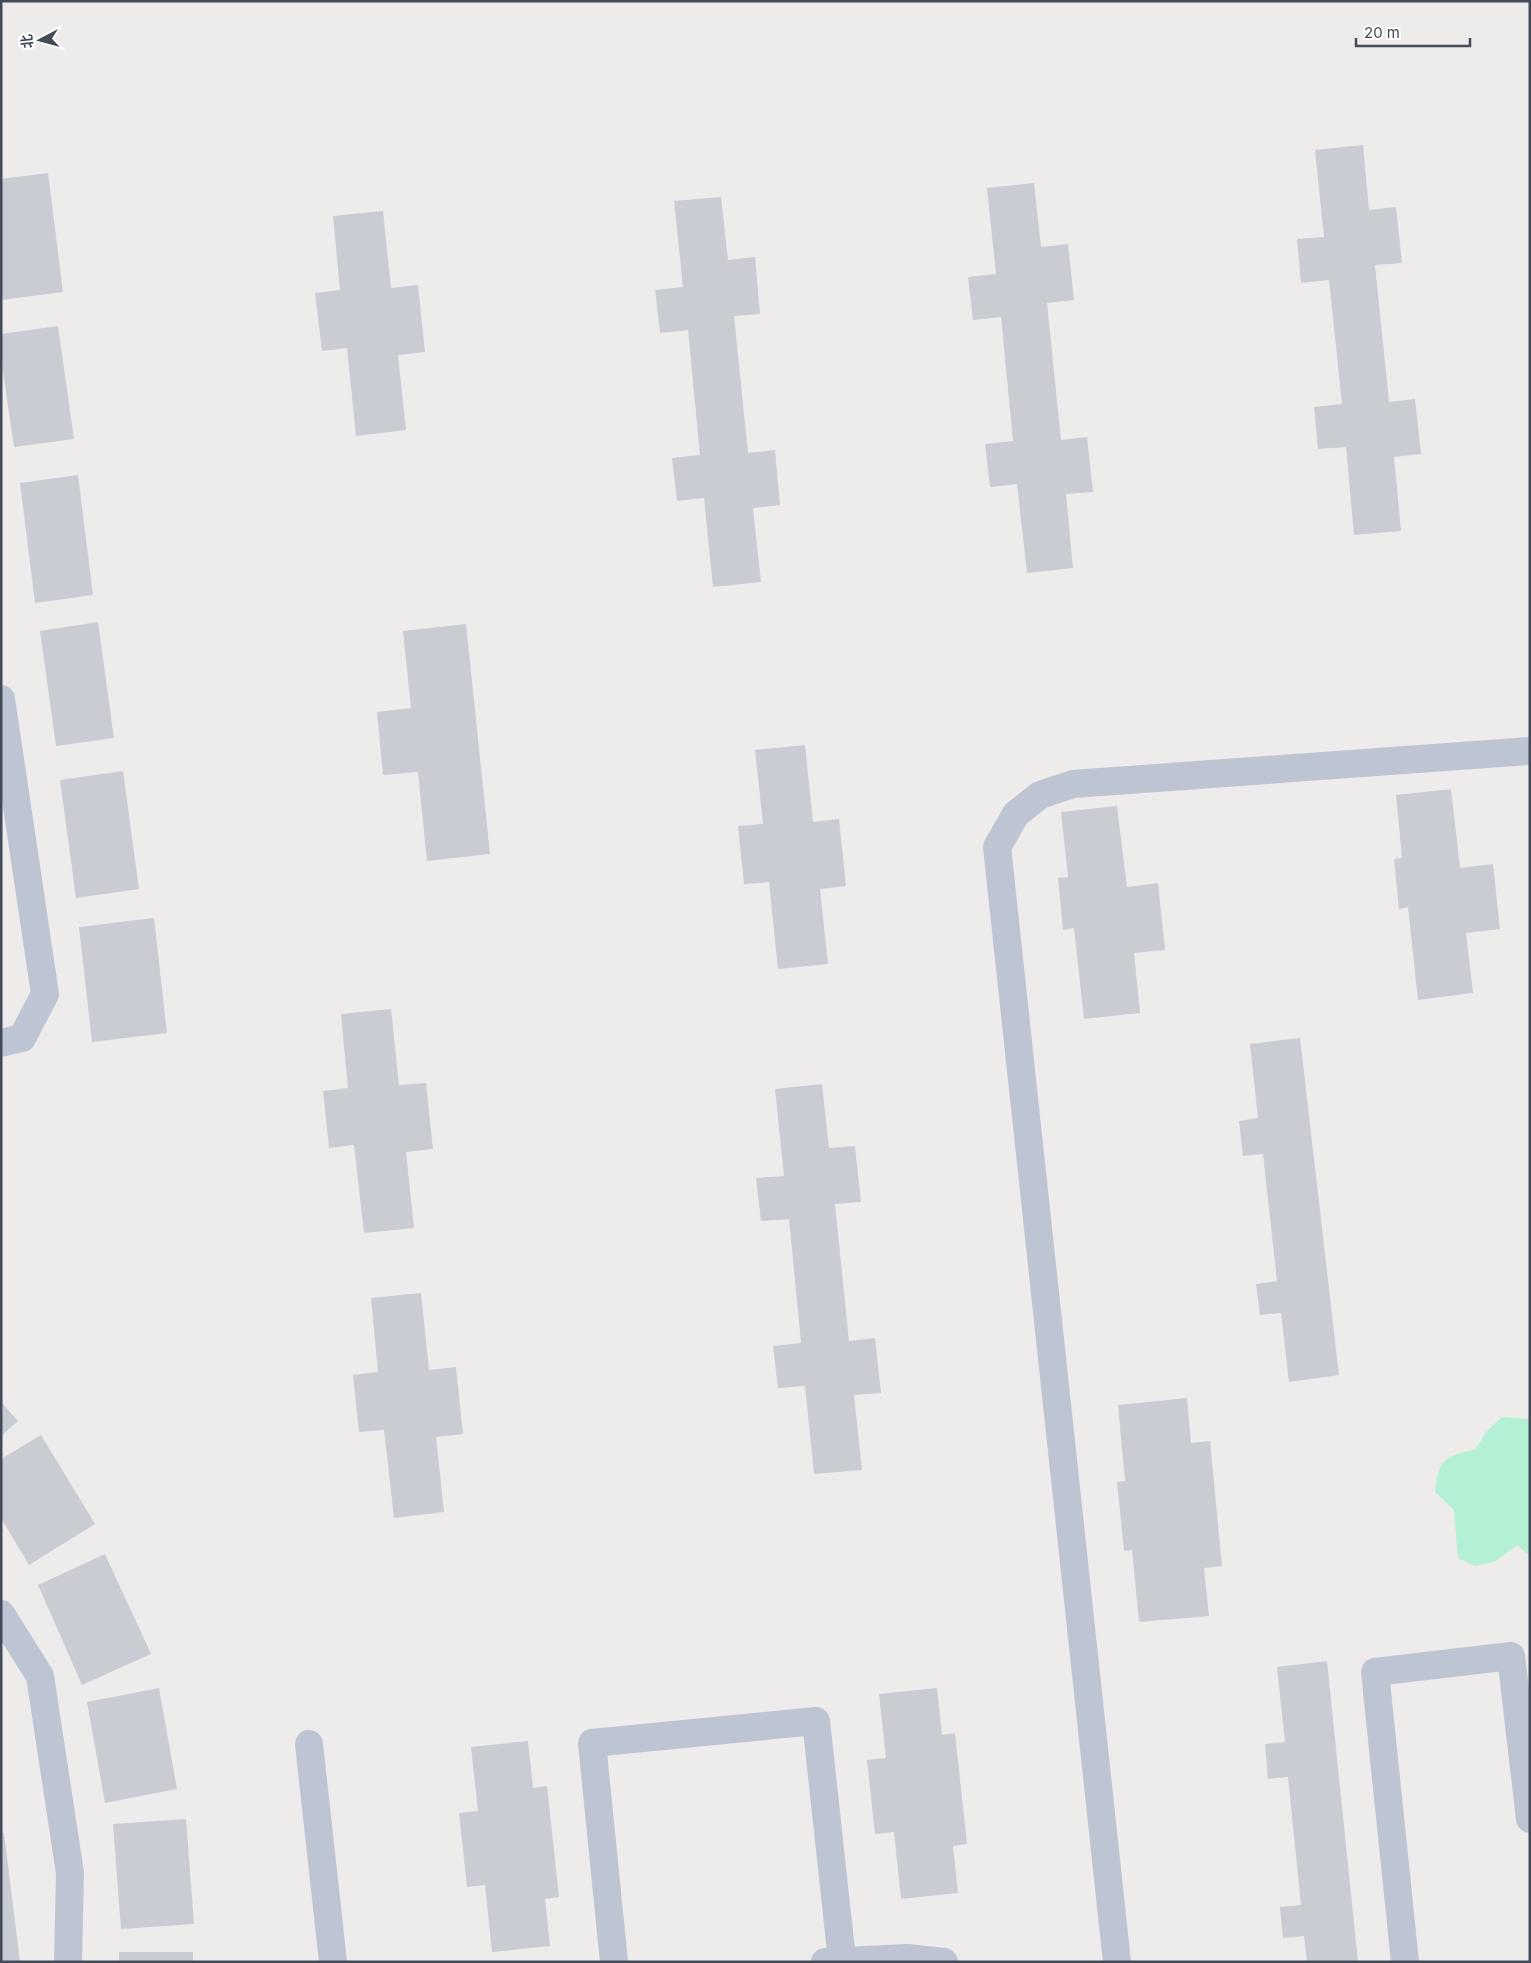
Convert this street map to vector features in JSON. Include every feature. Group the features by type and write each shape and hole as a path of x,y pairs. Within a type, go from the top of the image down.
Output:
{"street":[{"path":"1,699 45,994 22,1038 1,1043"},
{"path":"1117,1962 997,847 1016,814 1040,795 1073,784 1530,751"},
{"path":"1,1614 40,1676 70,1873 68,1962"},
{"path":"1405,1962 1375,1672 1511,1656 1530,1819"},
{"path":"614,1962 592,1743 816,1720 832,1961 907,1958 944,1962"},
{"path":"309,1744 333,1962"}],"green space":[{"path":"1502,1417 1530,1419 1530,1556 1517,1545 1496,1561 1475,1566 1458,1558 1454,1510 1435,1492 1437,1480 1445,1460 1457,1454 1476,1449 1486,1432"}],"building":[{"path":"1363,145 1369,210 1396,207 1402,263 1375,265 1389,402 1415,399 1421,454 1394,457 1401,531 1354,535 1346,447 1318,449 1314,407 1342,404 1329,280 1301,283 1297,239 1324,237 1315,150"},
{"path":"48,173 63,292 1,300 1,179"},
{"path":"1034,183 1041,247 1068,244 1074,300 1047,303 1061,440 1087,437 1093,492 1066,494 1073,568 1027,573 1017,484 990,487 985,444 1013,441 1001,317 973,320 968,277 996,274 987,188"},
{"path":"721,197 728,260 755,257 760,314 734,316 748,453 775,450 780,505 753,508 761,582 713,587 704,498 677,501 672,458 700,455 688,330 660,333 655,290 683,287 674,201"},
{"path":"383,211 391,288 418,285 425,352 398,355 406,430 356,436 347,348 322,351 315,293 340,290 333,216"},
{"path":"58,326 74,439 14,447 1,358 1,334"},
{"path":"78,475 93,595 35,603 20,483"},
{"path":"98,622 114,738 56,746 40,631"},
{"path":"466,624 490,854 427,861 418,772 383,775 377,712 411,708 403,631"},
{"path":"805,745 813,822 839,819 846,886 820,889 828,964 778,969 769,882 744,884 738,826 763,824 755,750"},
{"path":"123,771 139,889 76,898 60,780"},
{"path":"1451,789 1460,868 1493,864 1500,929 1466,933 1473,993 1418,1000 1408,907 1399,909 1394,859 1402,858 1396,795"},
{"path":"1117,806 1127,887 1158,883 1165,950 1134,953 1140,1013 1084,1019 1074,928 1063,930 1058,878 1068,877 1061,812"},
{"path":"154,918 167,1033 92,1042 79,927"},
{"path":"391,1009 399,1085 426,1083 433,1149 406,1152 414,1228 364,1233 354,1145 329,1148 323,1091 348,1088 341,1014"},
{"path":"1300,1038 1339,1375 1289,1382 1281,1313 1260,1315 1256,1284 1277,1281 1263,1154 1243,1156 1239,1121 1258,1118 1250,1044"},
{"path":"822,1084 829,1148 855,1146 861,1202 835,1204 849,1341 875,1338 881,1393 854,1395 862,1470 814,1474 805,1386 778,1388 773,1346 801,1343 789,1219 761,1221 756,1178 784,1176 775,1089"},
{"path":"421,1293 429,1370 456,1367 463,1434 436,1437 444,1512 394,1518 384,1430 359,1432 353,1375 378,1372 371,1298"},
{"path":"1187,1398 1191,1443 1210,1441 1222,1566 1204,1568 1209,1616 1139,1622 1132,1550 1124,1551 1117,1482 1125,1481 1118,1405"},
{"path":"1,1402 18,1421 1,1436"},
{"path":"41,1435 95,1524 29,1565 1,1518 1,1459"},
{"path":"105,1554 151,1654 82,1685 38,1585"},
{"path":"1327,1661 1358,1962 1307,1962 1304,1936 1283,1938 1280,1907 1301,1905 1288,1777 1268,1779 1265,1744 1285,1742 1277,1667"},
{"path":"159,1688 177,1789 105,1803 87,1702"},
{"path":"937,1688 942,1735 955,1733 967,1844 953,1846 958,1893 901,1899 894,1832 875,1834 867,1760 886,1758 879,1694"},
{"path":"528,1741 533,1788 547,1786 559,1897 545,1899 550,1946 492,1952 485,1885 467,1887 459,1813 478,1811 471,1747"},
{"path":"186,1819 194,1924 121,1929 113,1824"},
{"path":"1,1833 4,1833 20,1962 1,1962"},
{"path":"119,1952 193,1952 193,1962 119,1962"}]}
